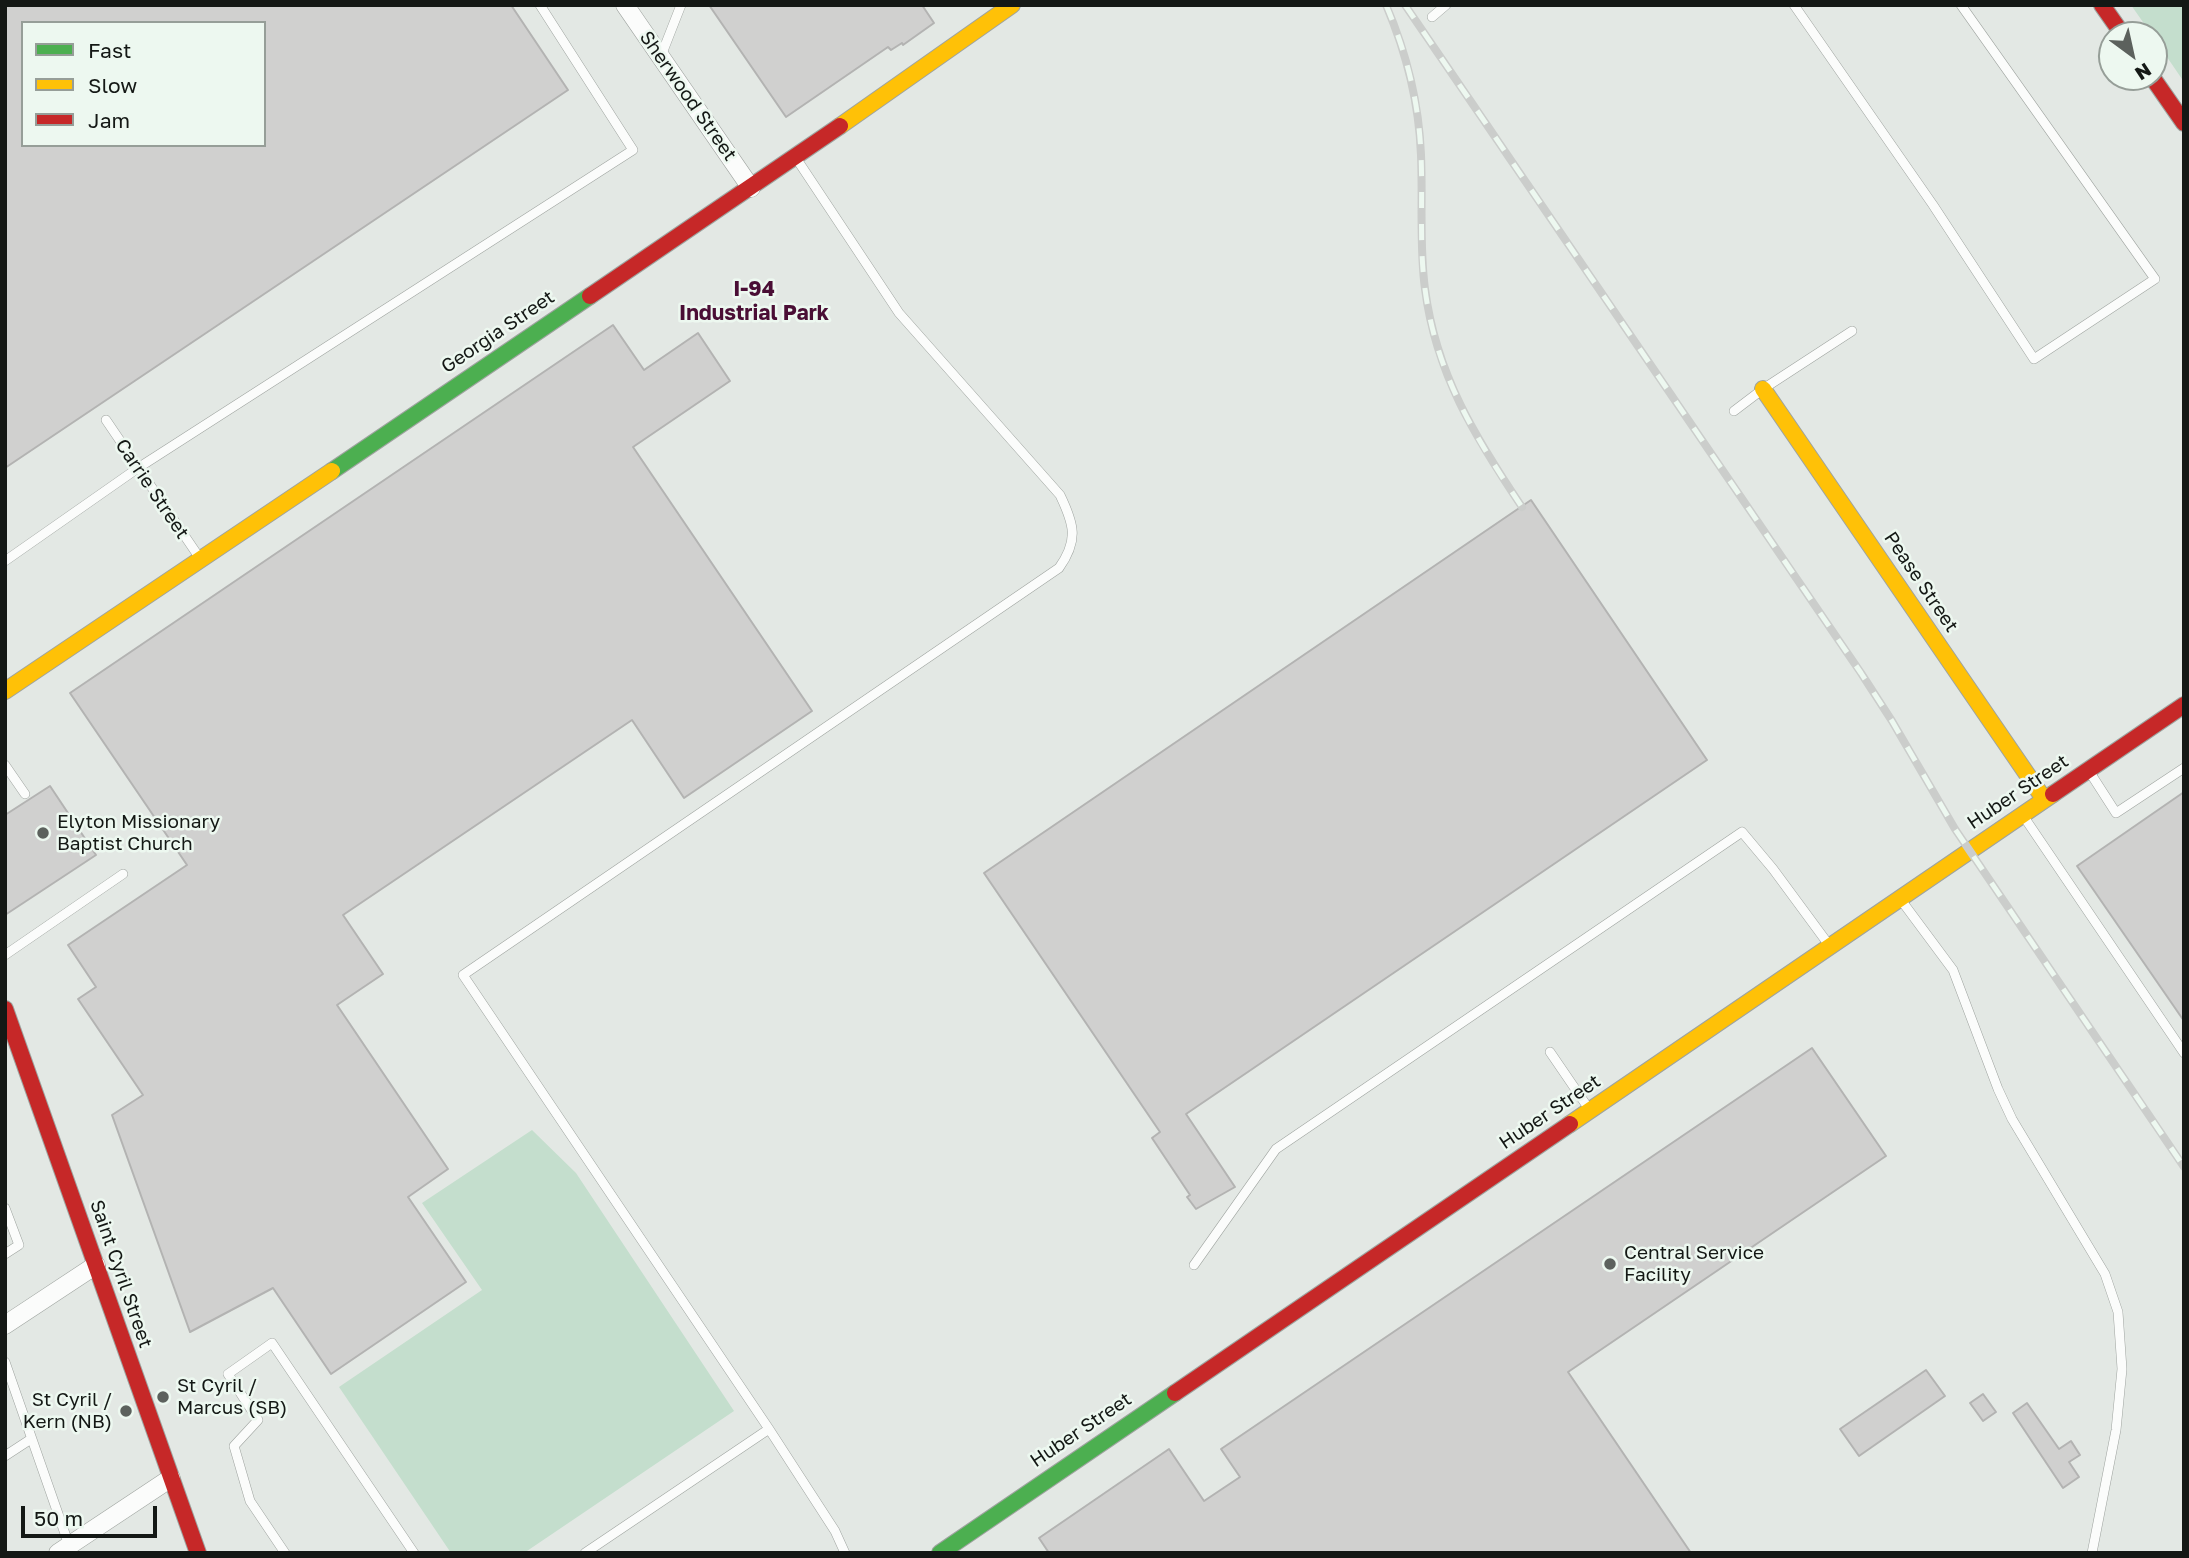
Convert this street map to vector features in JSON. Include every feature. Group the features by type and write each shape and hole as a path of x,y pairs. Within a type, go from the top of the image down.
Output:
{"street":[{"name":"Sherwood Street","path":"625,5 751,188"},
{"name":"Georgia Street","path":"5,691 751,188 994,10 1012,5"},
{"path":"2102,5 2113,21"},
{"path":"2162,91 2184,123"},
{"name":"Pease Street","path":"1763,389 2043,799"},
{"name":"Huber Street","path":"940,1553 2184,705"},
{"name":"Saint Cyril Street","path":"5,1009 198,1553"},
{"path":"5,1325 96,1265"},
{"path":"66,1550 171,1478"}],"lane":[{"path":"5,561 138,468 633,150 540,5"},
{"path":"661,57 681,5"},
{"path":"1432,16 1446,5"},
{"path":"1794,5 1933,205 2034,359 2155,279 1961,5"},
{"path":"796,156 899,313 1060,495 1071,517 1073,535 1070,552 1059,568 463,975 769,1429 835,1531 845,1553"},
{"path":"1734,411 1852,331"},
{"name":"Carrie Street","path":"106,420 200,558"},
{"path":"5,765 25,794"},
{"path":"2088,769 2116,813 2184,768"},
{"path":"2023,815 2184,1053"},
{"path":"1195,1265 1276,1149 1742,831 1830,947"},
{"path":"5,955 123,874"},
{"path":"1899,899 1953,970 2012,1119 2105,1274 2118,1312 2122,1369 2117,1418 2092,1553"},
{"path":"1550,1052 1590,1110"},
{"path":"5,1208 19,1245 5,1254"},
{"path":"285,1553 250,1501 234,1446 258,1420 228,1374 272,1343 414,1553"},
{"path":"5,1362 66,1550"},
{"path":"585,1553 769,1429"},
{"path":"5,1456 31,1439"}],"green space":[{"path":"2131,5 2184,5 2184,82 2168,59 2168,21 2142,21"},
{"path":"532,1130 576,1173 734,1411 524,1553 451,1553 339,1387 482,1290 422,1203"}],"building":[{"path":"5,5 511,5 568,90 5,468"},
{"path":"709,5 922,5 934,23 903,45 902,43 891,50 888,47 786,117"},
{"path":"613,325 644,370 698,333 730,381 633,447 812,711 684,798 632,720 343,915 383,974 337,1005 448,1169 408,1197 466,1282 331,1374 273,1288 190,1332 112,1115 143,1095 78,999 96,987 68,945 187,865 70,693"},
{"path":"1531,500 1707,760 1186,1114 1235,1187 1196,1209 1187,1197 1190,1195 1152,1138 1160,1132 984,873"},
{"name":"Elyton Missionary Baptist Church","path":"50,786 96,855 5,915 5,815"},
{"path":"2184,792 2184,1021 2077,866"},
{"name":"Central Service Facility","path":"1812,1048 1886,1156 1568,1372 1691,1553 1049,1553 1039,1538 1169,1449 1204,1501 1240,1477 1221,1449"},
{"path":"1926,1370 1945,1396 1859,1456 1840,1429"},
{"path":"1983,1394 1996,1412 1983,1421 1970,1403"},
{"path":"2027,1403 2059,1449 2071,1441 2080,1455 2069,1462 2079,1477 2063,1488 2013,1413"}],"railway":[{"path":"1386,5 1406,60 1418,117 1423,272 1430,320 1438,349 1460,404 1522,507"},
{"path":"1405,5 1861,673 1955,829 2184,1167"}],"traffic: fast":[{"path":"332,471 590,296"},
{"path":"940,1553 1175,1393"}],"traffic: slow":[{"path":"840,126 1012,5"},
{"path":"1763,389 2044,799"},
{"path":"5,691 332,471"},
{"path":"1570,1124 2053,794"}],"traffic: jam":[{"path":"2102,5 2113,21"},
{"path":"2162,91 2184,123"},
{"path":"590,296 840,126"},
{"path":"2053,794 2184,705"},
{"path":"5,1009 198,1553"},
{"path":"1175,1393 1570,1124"}],"place":[{"name":"Elyton Missionary Baptist Church","path":"43,833"},
{"name":"Central Service Facility","path":"1610,1264"},
{"name":"St Cyril / Marcus (SB)","path":"163,1397"},
{"name":"St Cyril / Kern (NB)","path":"126,1411"}],"district":[{"name":"I-94 Industrial Park","path":"754,301"}]}
